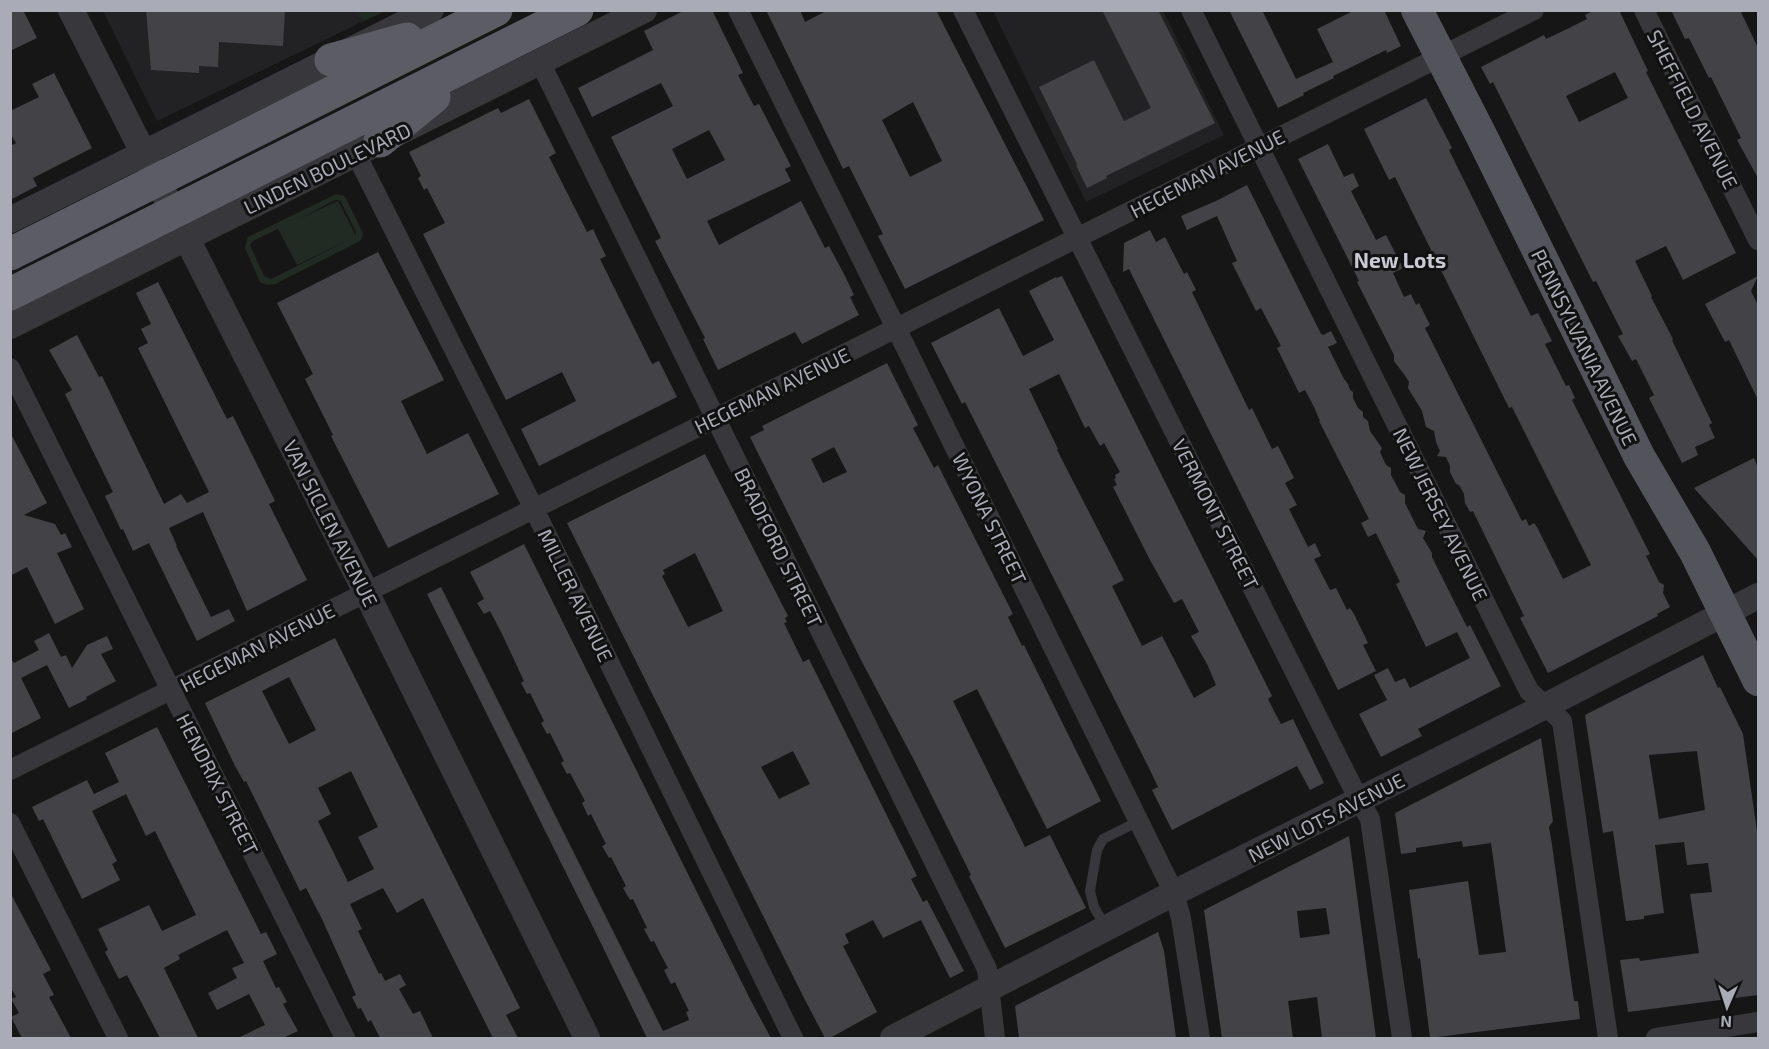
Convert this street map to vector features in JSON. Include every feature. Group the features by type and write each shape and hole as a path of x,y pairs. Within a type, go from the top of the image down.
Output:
{"highway":[{"name":"LINDEN BOULEVARD","path":"10,294 180,225 480,59 577,10"},
{"path":"10,254 150,167 487,15"},
{"path":"332,60 487,15"},
{"path":"368,148 480,59"}],"main road":[{"name":"PENNSYLVANIA AVENUE","path":"1417,10 1639,456 1727,612 1758,680"}],"street":[{"name":"VAN SICLEN AVENUE","path":"71,10 366,592 587,1038"},
{"path":"10,220 150,167 332,60 431,10"},
{"name":"LINDEN BOULEVARD","path":"10,326 180,225 368,148 644,10"},
{"name":"WYONA STREET","path":"738,10 1174,893 1181,918 1200,1038"},
{"name":"VERMONT STREET","path":"963,10 1370,819 1402,1038"},
{"name":"NEW JERSEY AVENUE","path":"1191,10 1529,692 1562,721 1608,1038"},
{"name":"HEGEMAN AVENUE","path":"10,770 1534,10"},
{"name":"SHEFFIELD AVENUE","path":"1644,10 1758,240"},
{"name":"BRADFORD STREET","path":"540,62 987,969 995,1038"},
{"name":"MILLER AVENUE","path":"368,148 534,508 793,1038"},
{"name":"HENDRIX STREET","path":"10,368 345,1038"},
{"name":"NEW LOTS AVENUE","path":"893,1038 1758,596"},
{"path":"10,823 118,1038"},
{"path":"1656,1038 1758,1022"}],"lane":[{"path":"1106,928 1094,907 1090,891 1097,850 1103,839 1139,821"}],"shaded area":[{"path":"357,10 364,21 157,121 103,11"},
{"path":"357,11 386,11 364,21"},
{"path":"993,11 1163,11 1224,135 1086,202"},
{"path":"336,194 346,198 363,234 362,239 358,242 275,284 267,285 260,282 245,248 248,237","holes":["339,200 341,202 356,236 338,201 299,219","278,229 297,265 355,237 271,279 264,276 250,245 253,241"]}],"building":[{"path":"10,10 23,10 37,38 10,51"},
{"path":"146,10 285,10 283,46 219,42 218,67 199,66 199,73 151,70"},
{"path":"685,10 712,10 743,73 738,75 754,106 759,104 791,166 785,169 791,181 707,221 719,245 801,201 825,248 829,246 845,276 854,295 850,297 859,315 802,344 795,332 718,370 703,339 705,338 655,241 661,238 611,137 673,106 661,83 592,117 578,88 653,50 644,31","holes":["709,130 725,160 687,179 672,149"]},
{"path":"766,10 800,10 805,22 828,10 936,10 1044,220 905,289 878,236 883,234 849,166 843,169","holes":["913,102 942,161 910,177 882,120"]},
{"path":"1102,10 1158,10 1215,123 1106,176 1107,178 1087,188 1039,87 1094,60 1124,121 1151,108"},
{"path":"1229,10 1262,10 1296,79 1333,62 1317,29 1355,10 1384,10 1401,46 1387,53 1386,50 1333,76 1334,78 1278,108"},
{"path":"1595,10 1619,10 1648,71 1646,72 1736,253 1683,280 1666,246 1635,261 1712,423 1709,425 1715,438 1695,447 1698,455 1682,463 1649,398 1654,395 1636,359 1632,361 1618,336 1623,334 1596,281 1593,282 1493,82 1490,84 1481,67 1544,35 1546,39 1587,19 1585,15","holes":["1615,72 1628,98 1579,122 1566,96"]},
{"path":"1671,10 1740,10 1758,48 1758,178 1737,140 1741,138 1711,77 1709,78 1689,38 1685,39"},
{"path":"54,73 92,148 33,178 37,186 10,200 10,146 16,143 10,133 10,111 39,97 32,84"},
{"path":"1426,98 1452,148 1449,150 1531,316 1538,313 1552,341 1545,344 1566,386 1569,385 1575,398 1572,400 1650,554 1646,556 1659,582 1664,585 1663,593 1670,607 1657,614 1658,616 1548,673 1520,618 1524,616 1473,511 1470,512 1465,503 1464,494 1450,472 1446,457 1437,456 1440,451 1434,431 1426,427 1422,411 1408,388 1409,382 1394,361 1394,355 1357,282 1359,281 1298,159 1328,144 1344,177 1353,173 1359,186 1351,191 1376,240 1386,235 1403,268 1393,273 1404,297 1411,294 1416,305 1419,303 1430,325 1425,328 1522,521 1526,519 1529,526 1534,523 1537,527 1563,579 1591,565 1512,407 1509,408 1395,177 1389,180 1364,129"},
{"path":"529,99 556,153 549,157 587,232 593,229 606,256 600,259 652,364 659,361 677,397 539,466 521,429 576,401 562,372 506,400 423,234 445,223 427,188 424,190 418,178 421,176 409,152 498,108 501,113"},
{"path":"1247,185 1321,334 1331,331 1337,343 1328,347 1353,392 1358,408 1368,421 1370,431 1382,448 1380,452 1386,465 1391,468 1391,475 1400,492 1405,495 1405,503 1418,529 1426,531 1423,538 1432,557 1467,627 1470,625 1501,686 1418,729 1422,736 1381,757 1359,714 1387,700 1374,675 1388,668 1395,682 1405,678 1410,688 1470,658 1457,632 1426,647 1396,584 1400,582 1376,533 1368,537 1361,523 1369,519 1314,407 1305,390 1299,393 1277,348 1281,346 1261,308 1256,311 1232,263 1237,261 1217,216 1187,230 1181,216"},
{"path":"1150,230 1156,242 1165,237 1184,274 1187,272 1196,290 1192,292 1249,410 1252,408 1272,449 1278,446 1294,478 1285,483 1297,505 1289,509 1308,547 1315,543 1321,556 1314,559 1330,590 1336,588 1347,610 1350,608 1354,614 1368,643 1363,645 1376,671 1338,690 1129,269 1123,272 1124,243"},
{"path":"378,252 444,380 401,401 427,454 468,433 499,494 388,548 305,379 313,374 277,303"},
{"path":"1062,276 1272,696 1268,699 1275,713 1281,724 1293,719 1324,783 1310,790 1297,766 1172,830 1152,790 1158,787 1149,768 965,402 962,404 931,343 999,308 1023,356 1054,340 1029,291","holes":["1059,374 1085,428 1089,426 1100,446 1104,443 1120,472 1115,475 1117,485 1113,487 1174,603 1182,599 1199,632 1191,636 1216,685 1194,698 1162,636 1142,646 1112,586 1124,580 1057,450 1029,389"]},
{"path":"1758,276 1751,291 1758,305 1758,400 1729,340 1725,342 1705,304"},
{"path":"158,282 227,419 233,416 275,501 269,504 307,580 247,611 203,512 169,528 211,617 229,609 235,621 197,641 149,543 133,551 123,529 121,530 105,496 113,492 65,394 72,390 49,350 77,335 99,377 102,376 164,504 181,494 187,503 209,492 138,348 148,343 141,329 151,324 136,293"},
{"path":"887,363 918,425 913,428 934,468 938,465 1013,614 1008,617 1022,646 1024,645 1101,801 1047,829 977,689 953,701 1025,847 1050,835 1086,908 1005,948 915,762 861,660 750,437 764,430 762,426","holes":["834,447 847,472 823,483 811,459"]},
{"path":"10,432 47,503 24,515 55,524 61,535 65,533 72,547 57,553 84,609 55,624 27,567 10,576"},
{"path":"705,454 788,616 785,618 787,622 784,623 803,662 809,659 917,876 911,879 923,902 927,900 964,971 950,978 921,920 883,938 873,920 845,934 849,943 843,946 877,1012 830,1038 825,1038 567,523","holes":["695,553 723,611 688,627 662,576 665,574 663,570","793,751 810,784 779,799 761,767"]},
{"path":"1754,458 1758,468 1758,560 1694,488"},
{"path":"524,544 771,1038 647,1038 427,594 441,587 663,1031 689,1020 686,1012 689,1011 675,982 671,984 664,970 668,968 654,941 651,942 644,929 647,928 633,899 630,900 623,888 626,886 611,857 609,858 602,846 606,844 591,814 588,816 582,803 585,801 570,773 567,774 561,763 564,761 550,733 547,734 541,723 544,721 530,693 527,694 521,683 524,681 502,634 490,611 484,614 477,603 484,599 470,572"},
{"path":"49,633 61,657 66,655 72,668 87,645 107,636 113,649 101,654 116,681 69,708 47,665 21,678 41,718 10,734 10,657 14,663 39,650 34,641"},
{"path":"335,638 520,1008 506,1015 518,1038 493,1038 423,898 397,913 383,888 350,904 362,929 358,931 379,974 381,973 385,981 400,974 406,985 399,989 413,1014 420,1011 433,1038 380,1038 371,1020 368,1022 361,1008 358,1009 352,997 356,995 322,919 306,888 300,891 205,703","holes":["289,677 316,730 289,744 262,691","351,771 378,827 358,837 374,869 348,882 318,821 331,814 318,788"]},
{"path":"1703,655 1743,734 1758,838 1758,995 1628,1012 1620,960 1639,958 1640,961 1699,953 1690,894 1712,892 1708,863 1687,865 1684,842 1655,845 1664,913 1626,921 1613,831 1603,833 1585,715","holes":["1697,751 1705,810 1659,819 1649,755"]},
{"path":"157,727 261,934 266,932 277,954 263,961 276,988 279,987 287,1002 283,1004 298,1031 283,1038 238,1038 265,1025 249,994 217,1010 208,993 237,978 232,968 244,963 227,930 178,955 180,959 164,968 198,1038 160,1038 127,975 119,979 105,952 108,950 98,929 149,905 162,931 196,915 155,831 146,836 126,794 92,811 117,861 112,864 120,880 82,899 43,819 39,821 32,807 87,780 94,794 119,782 105,753"},
{"path":"1541,738 1553,821 1549,827 1574,1001 1578,1001 1580,1019 1430,1038 1409,890 1468,881 1479,955 1506,952 1491,843 1463,847 1462,841 1416,848 1416,852 1401,854 1395,813"},
{"path":"1349,836 1376,1038 1322,1038 1317,997 1288,1001 1293,1038 1222,1038 1204,910","holes":["1326,908 1330,934 1300,938 1297,911"]},
{"path":"10,892 51,970 43,974 54,995 49,997 71,1038 22,1038 11,1017 19,1013 11,999 16,997 10,986"},
{"path":"1158,932 1164,951 1176,1038 1019,1038 1015,1006"}],"district":[{"name":"New Lots","path":"1400,259"}]}
